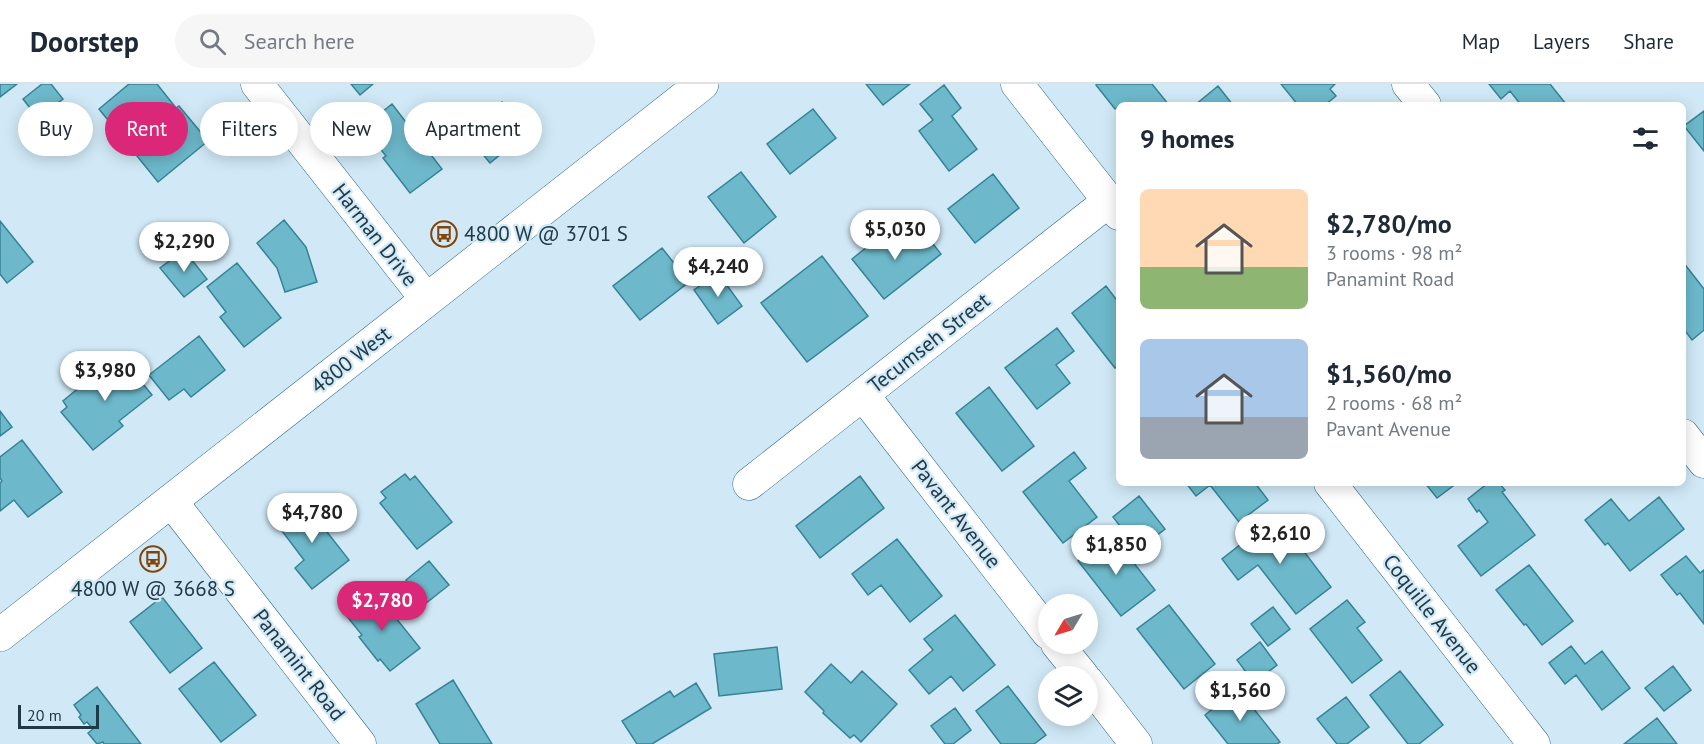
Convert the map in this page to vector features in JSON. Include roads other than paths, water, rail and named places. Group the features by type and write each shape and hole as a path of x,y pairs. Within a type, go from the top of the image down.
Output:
{"main road":[{"name":"4800 West","path":"3,626 171,501 702,84"}],"street":[{"name":"Harman Drive","path":"257,84 427,300"},
{"path":"1017,84 1114,208"},
{"path":"1408,84 1423,102"},
{"name":"Tecumseh Street","path":"749,484 862,395 1114,208"},
{"name":"Pavant Avenue","path":"862,395 1038,620"},
{"path":"1686,439 1704,462"},
{"name":"Coquille Avenue","path":"1332,486 1534,744"},
{"name":"Panamint Road","path":"171,501 360,744"},
{"path":"1065,654 1075,666"},
{"path":"1098,695 1136,744"}],"place":[{"name":"4800 W @ 3701 S","path":"444,234"},
{"name":"4800 W @ 3668 S","path":"153,559"}]}
